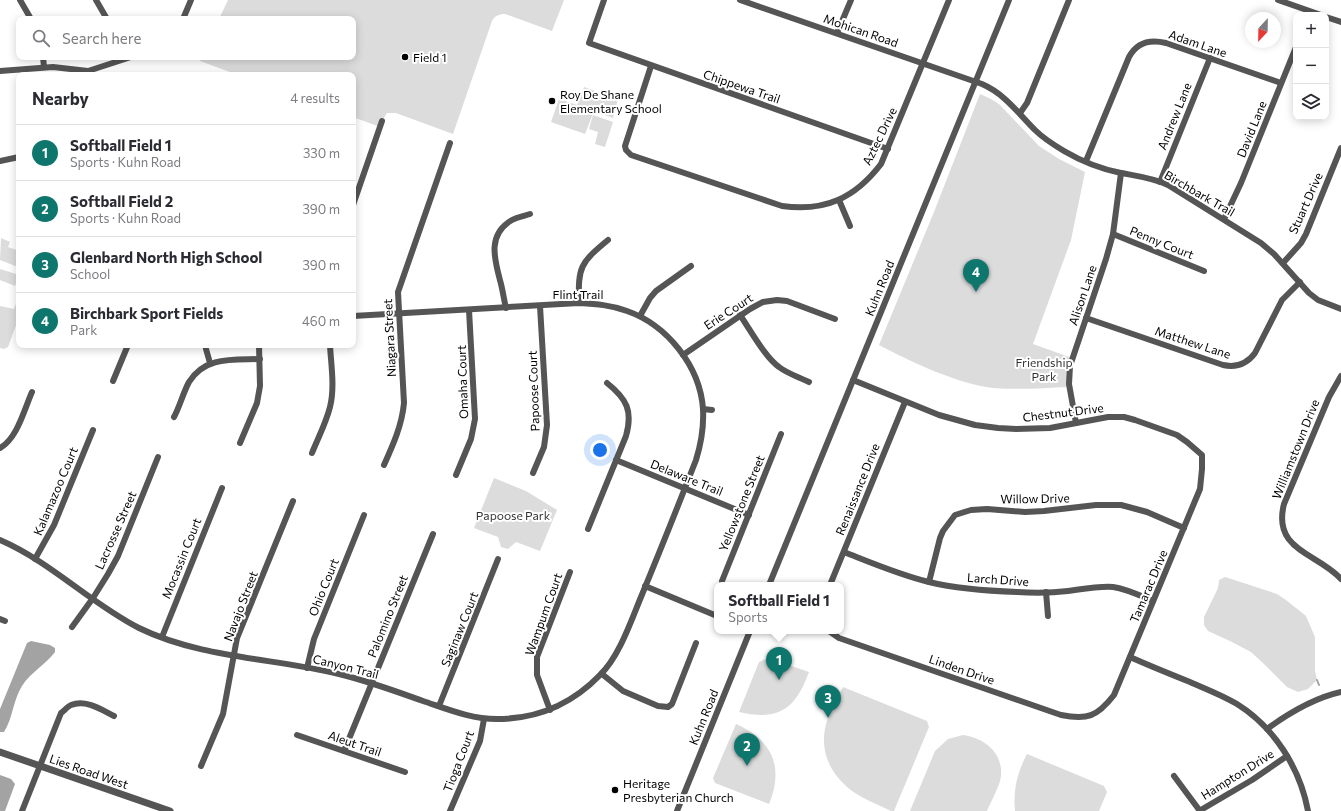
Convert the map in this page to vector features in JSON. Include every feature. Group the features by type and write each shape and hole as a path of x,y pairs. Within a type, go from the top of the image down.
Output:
{"street":[{"path":"20,0 29,16"},
{"path":"96,0 105,16"},
{"path":"184,16 191,0"},
{"name":"Chippewa Trail","path":"604,0 589,43 888,149"},
{"name":"Mohican Road","path":"740,0 975,81"},
{"path":"837,33 851,0"},
{"name":"Aztec Drive","path":"651,66 625,146 626,150 631,155 782,206 808,208 839,200 863,185 881,164 949,0"},
{"name":"Kuhn Road","path":"770,582 1009,0"},
{"path":"1020,113 1027,103 1069,0"},
{"path":"1278,0 1308,12"},
{"path":"1329,18 1341,22"},
{"name":"Adam Lane","path":"1086,162 1129,57 1134,48 1148,42 1160,42 1281,83"},
{"name":"David Lane","path":"1224,219 1240,184 1296,48"},
{"name":"Andrew Lane","path":"1160,182 1210,58"},
{"path":"43,60 44,67"},
{"path":"0,71 44,67 88,71 120,60"},
{"name":"Birchbark Trail","path":"975,81 998,92 1034,129 1064,152 1086,162 1120,173 1160,182 1224,219 1261,243 1282,263 1309,293 1318,300 1341,309"},
{"path":"356,196 382,121"},
{"name":"Niagara Street","path":"384,465 399,429 404,403 398,292 450,143"},
{"name":"Stuart Drive","path":"1282,263 1306,234 1341,148"},
{"path":"0,161 16,158"},
{"name":"Alison Lane","path":"1076,423 1069,384 1070,366 1106,260 1113,234 1120,173"},
{"path":"839,200 850,226"},
{"path":"506,308 495,263 493,251 494,244 500,232 508,223 530,214"},
{"name":"Penny Court","path":"1113,234 1204,270"},
{"path":"579,304 579,276 582,266 590,254 608,240"},
{"path":"640,316 650,298 656,291 692,266"},
{"name":"Matthew Lane","path":"1086,318 1223,365 1238,367 1252,358 1256,353 1282,300 1300,282"},
{"name":"Erie Court","path":"683,354 740,315 762,302 777,300 796,303 835,319"},
{"name":"Flint Trail","path":"356,316 579,304 609,306 627,310 640,316 666,334 683,354 698,383 703,409 701,441 696,460 645,586"},
{"name":"Papoose Court","path":"534,473 544,445 547,425 540,306"},
{"name":"Omaha Court","path":"456,475 471,439 475,419 469,310"},
{"path":"740,315 766,354 775,364 785,372 810,382"},
{"path":"113,381 127,348"},
{"path":"240,443 257,403 260,386 259,348"},
{"path":"312,453 327,419 331,402 332,386 330,348"},
{"path":"206,349 210,363"},
{"path":"174,417 189,384 197,372 210,363 260,359"},
{"name":"Williamstown Drive","path":"1340,576 1294,545 1285,534 1282,514 1284,504 1329,397 1341,376"},
{"name":"Chestnut Drive","path":"853,380 905,402 959,421 998,428 1034,429 1108,417 1124,417 1177,435 1202,455"},
{"path":"588,529 626,436 629,417 628,410 622,397 607,383"},
{"path":"0,448 9,442 15,433 32,392"},
{"name":"Renaissance Drive","path":"831,582 905,402"},
{"path":"703,409 712,410"},
{"name":"Kalamazoo Court","path":"35,559 54,525 93,430"},
{"name":"Yellowstone Street","path":"722,581 781,434"},
{"name":"Tamarac Drive","path":"1092,716 1114,695 1184,528 1201,483 1202,455"},
{"name":"Lacrosse Street","path":"72,627 93,598 118,556 158,457"},
{"name":"Delaware Trail","path":"616,460 749,515"},
{"name":"Mocassin Court","path":"162,637 222,488"},
{"name":"Navajo Street","path":"201,766 222,714 237,638 293,501"},
{"name":"Willow Drive","path":"929,582 943,531 955,515 971,510 987,509 1025,512 1096,505 1121,505 1147,512 1184,528"},
{"name":"Ohio Court","path":"306,668 314,639 364,515"},
{"name":"Palomino Street","path":"344,751 433,534"},
{"name":"Canyon Trail","path":"0,540 35,559 126,620 162,637 200,649 337,674 372,683 462,714 484,719 512,719 550,710 573,697 602,674 620,645 645,586"},
{"name":"Larch Drive","path":"844,552 904,575 929,582 982,590 1019,593 1114,587 1153,601"},
{"name":"Saginaw Court","path":"439,706 498,559"},
{"name":"Wampum Court","path":"550,710 538,679 536,667 537,657 570,572"},
{"path":"645,586 714,615"},
{"path":"1046,592 1048,616"},
{"name":"Kuhn Road","path":"677,811 749,634"},
{"name":"Linden Drive","path":"833,634 839,638 1060,715 1073,717 1092,716"},
{"path":"602,674 623,691 668,709 672,704 696,643"},
{"path":"1130,657 1226,698 1244,709 1267,729 1287,756 1302,787 1308,811"},
{"path":"1267,729 1282,718 1320,698 1341,692"},
{"path":"22,811 61,713 71,705 87,704 98,707 114,716"},
{"name":"Tioga Court","path":"450,811 480,741 484,719"},
{"name":"Aleut Trail","path":"297,735 405,772"},
{"name":"Lies Road West","path":"0,752 170,811"},
{"name":"Hampton Drive","path":"1199,811 1252,780 1287,756"},
{"path":"1174,776 1199,811"}],"green space":[{"path":"228,0 564,0 552,31 505,14 494,18 453,134 396,113 387,113 380,127 356,118 356,72 230,72 200,61 356,60 356,16 220,16"},
{"path":"584,87 618,99 613,118 594,111 585,134 551,122 559,99 577,105"},
{"name":"Friendship Park","path":"980,94 999,104 1039,146 1059,159 1085,172 1071,240 1033,344 1072,358 1069,387 1012,389 979,386 935,371 879,345 934,212"},
{"path":"593,115 613,122 605,147 595,144 598,132 589,129"},
{"path":"1,238 10,242 8,247 16,250 16,266 0,260"},
{"path":"0,269 16,274 15,286 0,280"},
{"path":"16,304 16,325 8,347 4,349 0,348 0,306 14,309"},
{"name":"Papoose Park","path":"494,478 526,491 557,510 540,551 516,542 508,549 501,547 498,537 474,528"},
{"path":"1225,577 1277,594 1306,616 1315,637 1315,671 1317,680 1308,689 1298,692 1287,687 1251,652 1208,631 1204,625 1204,617 1218,588 1219,580"},
{"path":"768,658 809,672 804,685 798,696 783,710 764,715 739,712 759,662"},
{"path":"843,687 927,721 929,727 894,811 891,811 855,793 838,778 828,760 824,740 825,729 833,706"},
{"path":"736,724 759,738 767,747 772,756 775,767 775,779 769,804 715,783 713,778"},
{"path":"963,735 978,739 985,743 991,748 999,760 1001,776 987,811 910,811 935,751 948,739"},
{"path":"1027,754 1104,786 1107,792 1099,811 1015,811 1016,782"}],"shaded area":[{"path":"31,641 50,645 55,648 55,652 25,681 19,691 7,727 4,732 0,732 0,709 27,643"},
{"path":"0,775 11,779 15,784 5,811 0,811"}],"waterway":[{"path":"1317,680 1319,685"}],"place":[{"name":"Field 1","path":"405,57"},
{"name":"Roy De Shane Elementary School","path":"552,101"},
{"name":"Birchbark Sport Fields","path":"976,292"},
{"name":"Softball Field 1","path":"779,680"},
{"name":"Glenbard North High School","path":"828,718"},
{"name":"Softball Field 2","path":"747,766"},
{"name":"Heritage Presbyterian Church","path":"615,790"}]}
